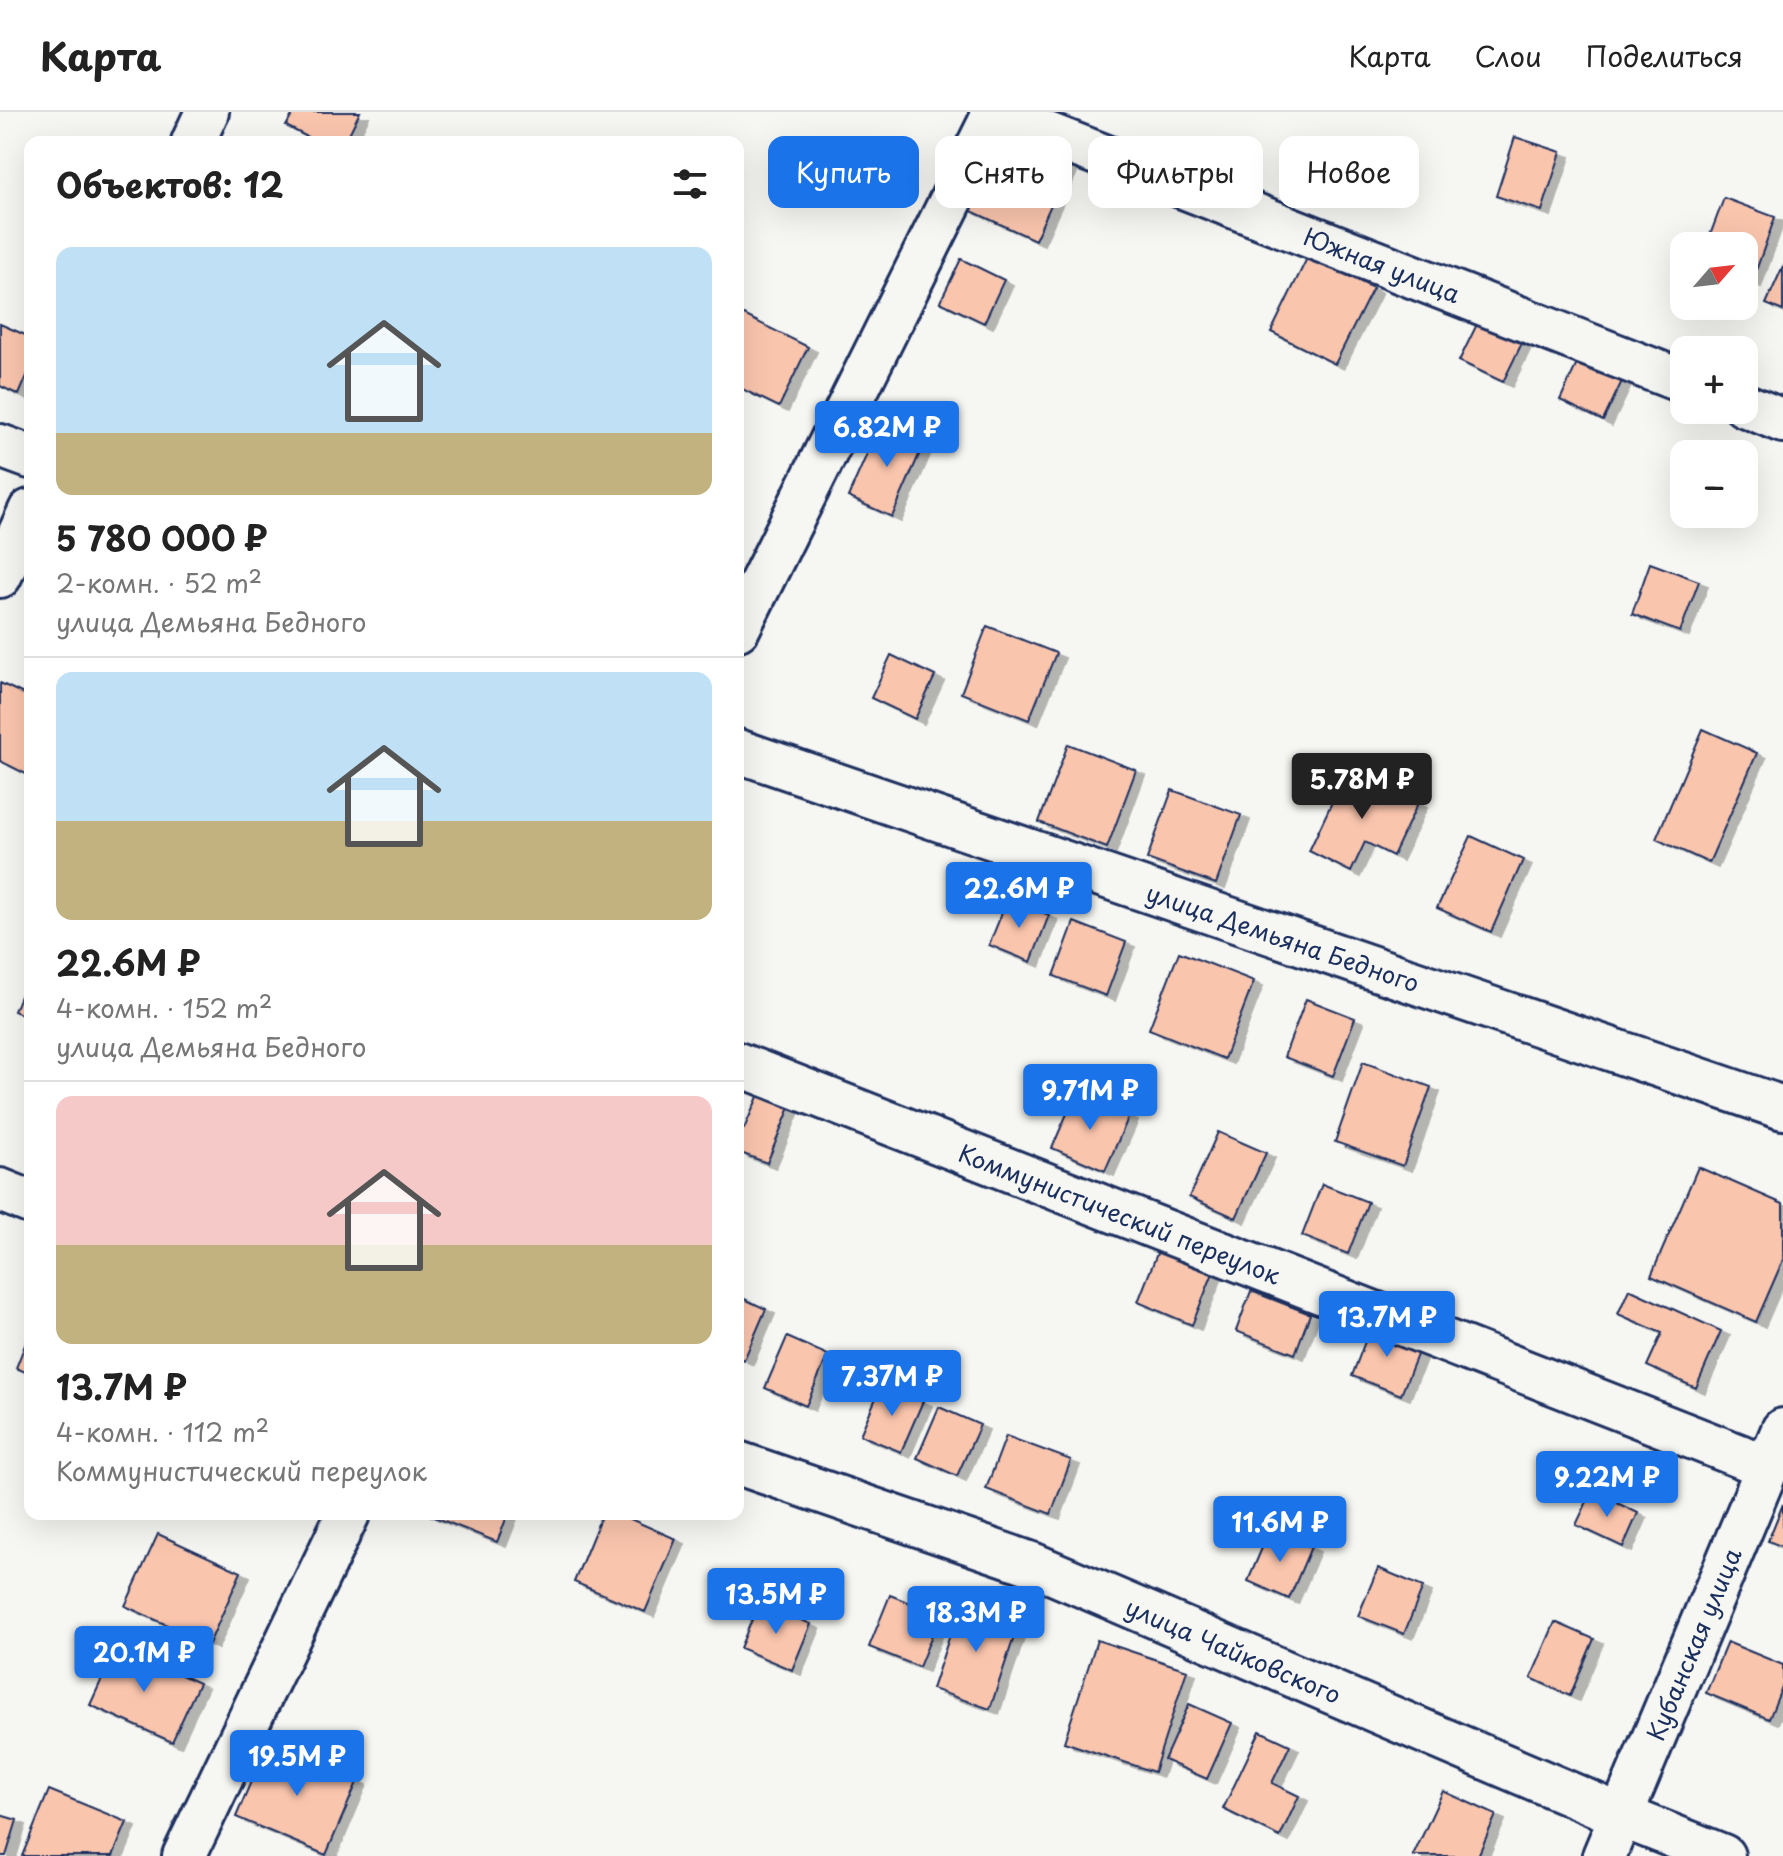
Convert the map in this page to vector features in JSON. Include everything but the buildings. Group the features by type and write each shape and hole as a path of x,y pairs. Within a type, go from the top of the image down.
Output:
{"street":[{"path":"196,136 207,112"},
{"path":"744,617 993,112"},
{"name":"Южная улица","path":"993,112 1670,377"},
{"path":"1758,411 1783,421"},
{"path":"0,446 24,455"},
{"path":"0,576 24,524"},
{"name":"улица Демьяна Бедного","path":"744,753 1783,1108"},
{"name":"Коммунистический переулок","path":"744,1066 1776,1449"},
{"path":"0,1190 24,1200"},
{"name":"Кубанская улица","path":"1604,1856 1776,1449"},
{"name":"улица Чайковского","path":"744,1465 1032,1564 1622,1816 1723,1856"},
{"path":"184,1856 345,1520"}]}
